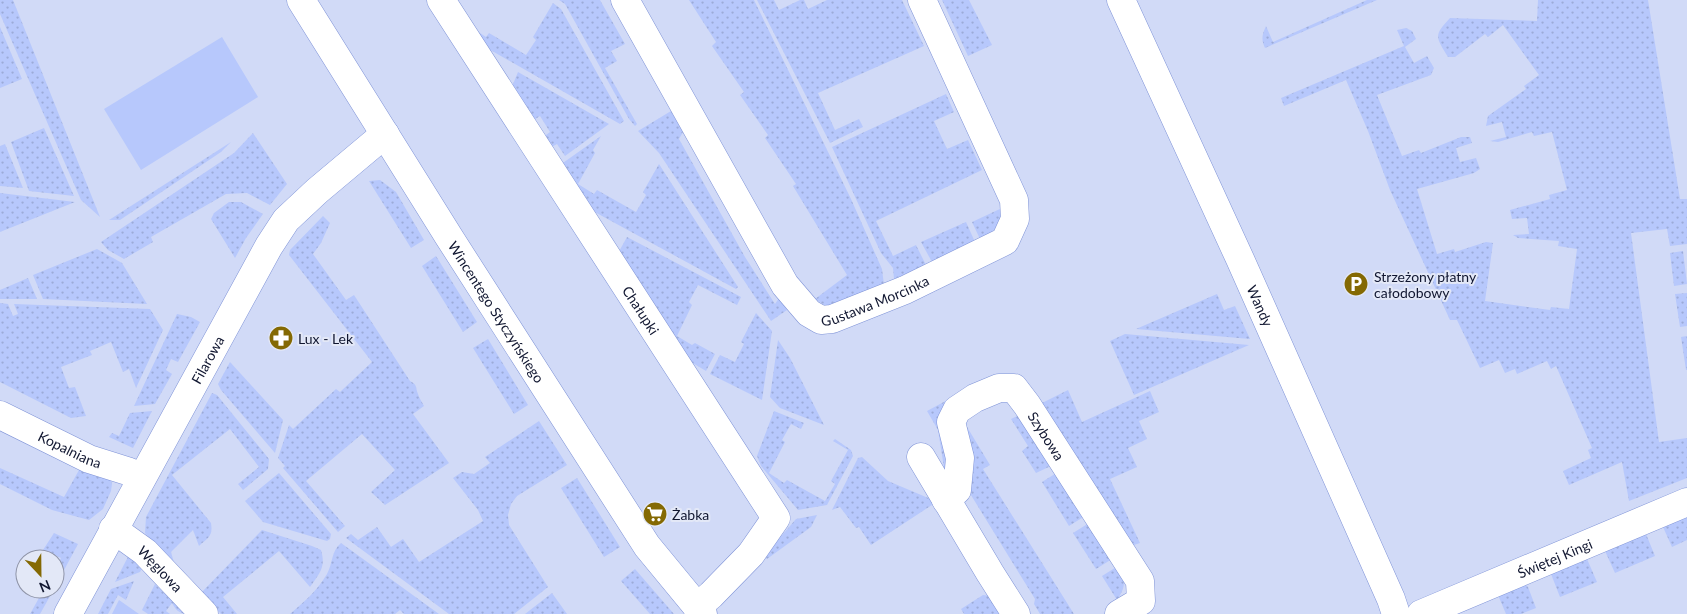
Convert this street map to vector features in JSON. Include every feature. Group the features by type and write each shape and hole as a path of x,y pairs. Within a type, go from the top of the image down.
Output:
{"street":[{"name":"Wincentego Styczyńskiego","path":"301,0 647,546 700,610"},
{"name":"Chałupki","path":"441,0 776,518 751,554 711,595 700,610"},
{"name":"Gustawa Morcinka","path":"625,0 785,286 809,313 821,320 832,319 905,290 1005,240 1014,219 1014,200 922,0"},
{"name":"Wandy","path":"1120,0 1302,397 1396,614"},
{"name":"Filarowa","path":"68,614 269,246 286,220 317,191 385,134"},
{"name":"Szybowa","path":"946,500 957,490 960,458 951,422 957,410 983,394 999,388 1014,388 1027,405 1140,581 1140,601 1119,614"},
{"name":"Kopalniana","path":"0,416 88,459 142,477"},
{"path":"921,457 1016,614"},
{"name":"Świętej Kingi","path":"1422,614 1687,502"},
{"name":"Węglowa","path":"113,529 145,552 204,614"}],"shaded area":[{"path":"0,0 13,0 100,217 81,200 0,14"},
{"path":"559,0 600,0 625,44 611,51 617,61 605,68 637,124 635,126 629,119 565,4"},
{"path":"689,0 754,0 851,199 882,269 884,285 838,305 826,306 815,299 847,275 793,186 796,184 765,138 768,135 740,95 744,92 712,46 716,42"},
{"path":"757,0 774,0 779,10 800,0 804,0 808,9 827,0 902,0 924,46 818,93 835,130 859,119 863,127 830,143"},
{"path":"942,0 969,0 992,45 968,56"},
{"path":"1367,0 1377,0 1265,48 1262,37 1266,26 1273,42"},
{"path":"1538,0 1648,0 1680,199 1687,199 1687,244 1670,246 1667,229 1631,233 1659,442 1687,438 1687,478 1629,501 1622,462 1569,485 1563,471 1591,458 1588,450 1592,448 1556,366 1551,369 1547,361 1517,374 1515,369 1505,373 1499,360 1480,368 1457,320 1450,320 1390,190 1346,80 1284,106 1281,98 1404,46 1397,30 1406,28 1412,31 1416,39 1405,47 1414,63 1427,56 1434,68 1431,75 1377,95 1402,156 1419,150 1421,153 1461,137 1470,137 1472,143 1456,148 1460,162 1476,158 1480,169 1474,173 1417,189 1437,254 1454,249 1455,252 1486,242 1493,243 1485,301 1550,310 1551,307 1569,309 1577,249 1558,246 1559,241 1518,238 1513,235 1529,234 1527,218 1512,219 1510,210 1550,199 1549,195 1567,190 1552,132 1534,136 1532,132 1498,142 1490,141 1506,137 1502,122 1486,126 1488,116 1526,89 1524,86 1539,75 1503,25 1488,37 1485,34 1455,57 1448,57 1438,37 1441,29 1450,18 1537,21"},
{"path":"553,3 561,9 624,121 620,124 480,44 471,27 486,37 489,33 526,55 536,40 533,37"},
{"path":"0,27 22,79 0,88"},
{"path":"222,37 258,97 141,170 104,109"},
{"path":"518,72 609,124 565,156 557,144 548,149 542,138 550,132 540,116 531,122 511,89"},
{"path":"946,94 954,112 934,121 947,149 968,140 982,170 876,221 893,256 916,245 926,265 894,279 893,268 881,253 832,147"},
{"path":"671,111 683,132 679,139 745,257 775,304 779,298 787,310 771,321 659,153 638,131"},
{"path":"44,128 74,196 29,191 11,142"},
{"path":"253,133 287,184 270,205 247,193 226,194 151,237 153,242 124,259 108,250 101,242 234,153"},
{"path":"601,136 593,150 595,153 578,184 594,194 597,190 636,212 646,195 643,192 659,164 738,287 736,289 591,210 560,165"},
{"path":"231,142 221,152 120,220 109,220"},
{"path":"5,144 23,188 0,186 0,146"},
{"path":"380,180 396,192 424,240 411,248 369,181"},
{"path":"0,193 75,202 0,232"},
{"path":"229,202 241,202 263,214 235,258 211,219 214,213"},
{"path":"1002,208 1000,220 996,227 980,239 972,222"},
{"path":"323,216 330,223 321,243 313,254 346,300 354,295 410,381 415,385 424,406 413,414 449,463 385,505 371,492 395,470 362,434 306,481 345,526 338,532 283,468 285,466 278,458 289,425 293,429 336,389 340,392 372,362 289,255 290,250"},
{"path":"966,222 975,242 932,262 921,242"},
{"path":"627,237 741,297 737,305 698,285 689,302 692,305 677,336 692,345 695,343 715,354 706,371 691,362 617,255"},
{"path":"97,249 122,263 147,304 43,299 33,275"},
{"path":"1683,251 1687,284 1674,286 1670,253"},
{"path":"436,256 477,322 463,332 422,266"},
{"path":"28,278 37,299 0,299 0,290"},
{"path":"1687,293 1687,326 1680,327 1675,294"},
{"path":"1217,294 1224,310 1235,306 1250,339 1136,329"},
{"path":"0,303 8,304 13,316 18,314 14,304 150,309 163,330 136,388 129,369 123,372 111,342 90,351 92,355 61,367 69,388 75,387 86,416 71,418 0,382"},
{"path":"756,313 772,331 762,400 710,374 720,355 735,362 744,344 741,342"},
{"path":"177,314 191,317 200,322 178,362 171,359 166,370 172,374 155,404 134,406"},
{"path":"1125,334 1249,345 1134,395 1110,341"},
{"path":"1687,336 1687,370 1686,370 1681,337"},
{"path":"488,339 528,405 514,414 473,348"},
{"path":"778,340 790,358 824,425 780,408 770,397"},
{"path":"230,362 283,420 275,453 221,390 218,384"},
{"path":"966,390 955,457 945,474 938,430 927,411"},
{"path":"1068,390 1082,422 1150,391 1159,412 1139,421 1147,439 1128,448 1137,467 1110,479 1140,543 1128,547 1040,404"},
{"path":"212,393 217,395 269,459 268,469 243,490 238,484 259,467 230,429 172,475 211,523 210,536 199,546 193,530 171,552 175,566 145,533 146,517"},
{"path":"152,411 133,448 109,437 112,433 119,436 130,413"},
{"path":"774,411 804,423 801,429 791,424 782,440 785,442 769,473 784,483 787,480 825,501 835,484 831,481 848,450 833,441 835,439 851,450 853,456 827,505 798,510 761,466 757,456"},
{"path":"1021,414 1053,465 1036,473 1022,451 1028,446 1011,419"},
{"path":"961,417 990,465 983,469 1074,614 1040,614 1034,604 1035,599 966,487"},
{"path":"539,421 567,465 517,496 511,504 508,515 509,525 548,587 514,614 449,614 346,538 351,534 358,540 377,527 391,547 403,539 419,562 483,521 478,510 453,478 462,472 474,474 490,463 485,457"},
{"path":"862,457 888,481 933,500 935,503 871,545 859,527 856,528 840,507 832,510 858,458"},
{"path":"94,466 110,477 112,484 103,509 89,520 52,510 0,484 0,468 64,497 79,470"},
{"path":"1058,472 1085,516 1069,526 1042,482"},
{"path":"279,473 331,534 330,539 327,541 263,522 245,501"},
{"path":"577,478 620,547 604,557 561,488"},
{"path":"817,515 811,527 767,559 764,556 796,519"},
{"path":"1687,516 1687,540 1672,547 1663,527"},
{"path":"1089,523 1112,559 1096,569 1073,533"},
{"path":"262,530 321,550 323,561 319,574 310,587 279,551 223,597 237,614 221,614 201,593"},
{"path":"54,533 78,544 65,568 65,549 44,549"},
{"path":"1646,534 1655,556 1615,573 1605,551"},
{"path":"341,543 439,614 404,614 400,610 395,614 290,614 319,586 329,570 335,550"},
{"path":"131,551 145,562 140,572 115,582"},
{"path":"1587,559 1597,582 1560,597 1551,574"},
{"path":"1118,566 1124,584 1117,600 1102,576"},
{"path":"635,569 674,614 650,614 621,581"},
{"path":"134,581 126,600 118,595 108,614 98,614 111,589"},
{"path":"155,584 170,599 174,593 192,614 180,612 172,603 166,611 170,614 148,614 142,610"},
{"path":"1525,584 1536,608 1521,614 1506,614 1498,595"},
{"path":"552,593 567,614 525,614"},
{"path":"983,595 991,596 1003,614 964,614 961,609"},
{"path":"38,599 48,599 40,614 30,614"},
{"path":"119,600 139,614 112,614"}],"place":[{"name":"Strzeżony płatny całodobowy","path":"1356,284"},
{"name":"Lux - Lek","path":"281,338"},
{"name":"Żabka","path":"655,514"}]}
